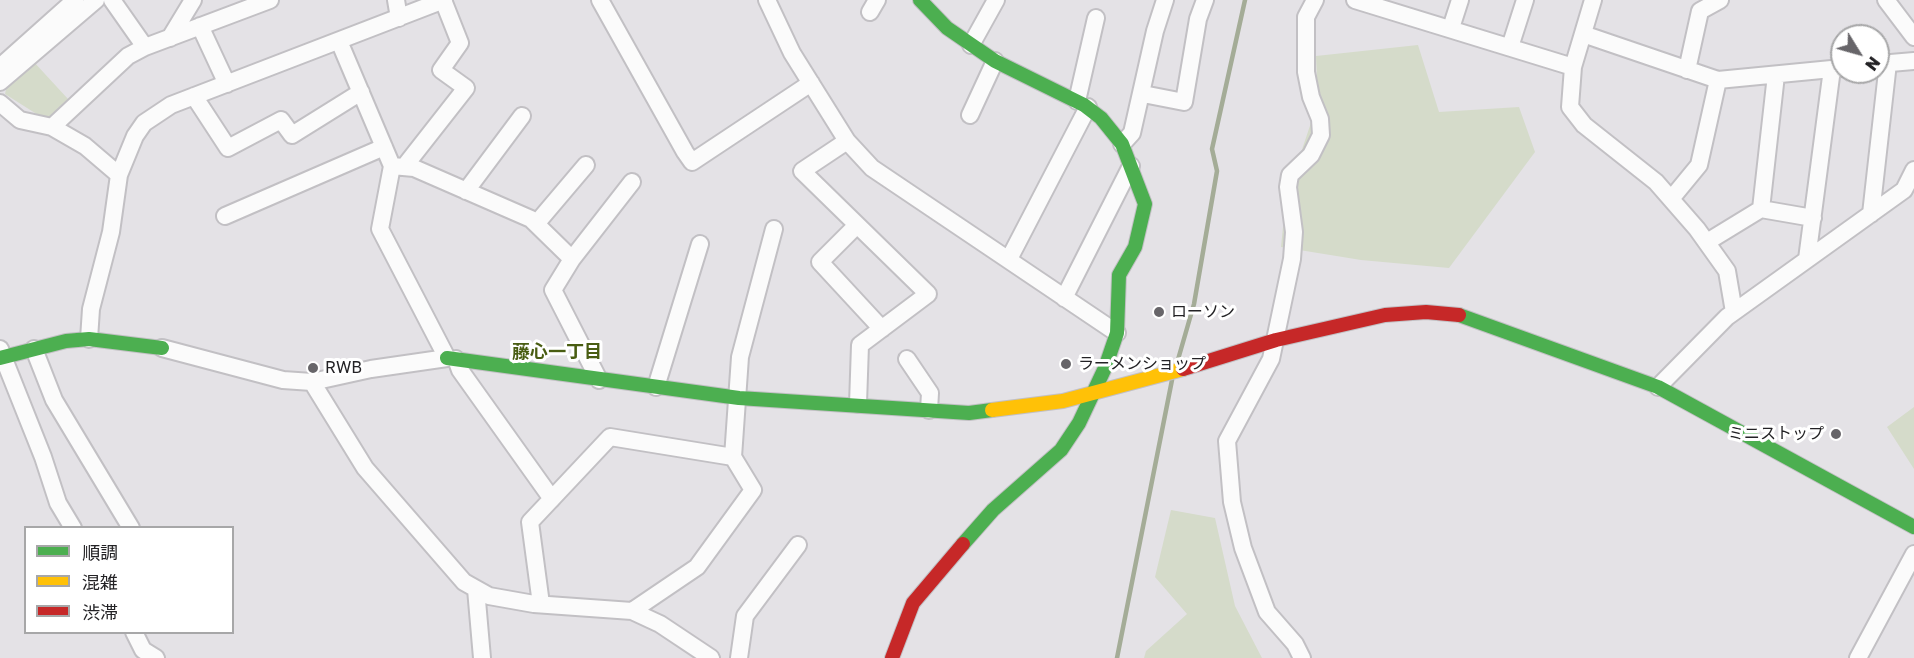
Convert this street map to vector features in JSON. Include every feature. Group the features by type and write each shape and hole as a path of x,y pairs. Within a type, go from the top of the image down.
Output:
{"street":[{"path":"0,68 75,0"},
{"path":"0,82 96,0"},
{"path":"112,0 145,47"},
{"path":"170,38 193,0"},
{"path":"52,127 128,56 145,47 269,0"},
{"path":"396,0 399,18"},
{"path":"89,339 91,309 111,232 119,175 135,136 144,123 171,105 443,0 460,43 441,70 466,88 398,166 380,229 452,359 552,499"},
{"path":"600,0 685,153 693,162 811,83"},
{"path":"767,0 792,53 847,141 872,168 1117,333"},
{"path":"892,658 913,603 993,510 1061,450 1079,423 1117,333 1119,275 1135,247 1145,204 1122,144 1101,118 1082,104 995,61 947,28 920,0"},
{"path":"971,45 996,0"},
{"path":"1122,144 1132,134 1143,94 1155,32 1165,0"},
{"path":"1143,94 1184,102 1198,19 1205,0"},
{"path":"1302,658 1295,645 1267,612 1243,548 1232,502 1227,441 1271,359 1276,340 1292,259 1294,232 1288,187 1290,174 1311,155 1321,135 1320,119 1311,97 1306,72 1306,17 1315,0"},
{"path":"1355,0 1392,5 1451,28 1573,67"},
{"path":"1451,28 1460,0"},
{"path":"1510,47 1525,0"},
{"path":"1593,0 1573,67 1570,107 1584,125 1656,182 1707,242 1727,271 1734,312"},
{"path":"1687,70 1700,12 1720,0"},
{"path":"1886,0 1914,37"},
{"path":"1009,259 1082,104 1096,18"},
{"path":"200,26 226,84"},
{"path":"1583,34 1718,80 1830,69"},
{"path":"339,41 384,147 398,166 414,168 531,219 572,259"},
{"path":"970,115 995,61"},
{"path":"1890,63 1914,61"},
{"path":"1761,209 1776,75"},
{"path":"1671,199 1699,165 1718,80"},
{"path":"1808,260 1834,84"},
{"path":"1871,214 1881,84"},
{"path":"194,96 228,148 280,120 292,135 361,92"},
{"path":"1,106 20,120 52,127 85,146 119,175"},
{"path":"466,191 522,116"},
{"path":"847,141 802,171 928,294 860,345 858,404"},
{"path":"225,216 384,147"},
{"path":"536,224 586,165"},
{"path":"1064,298 1131,166"},
{"path":"1658,387 1734,312 1904,190 1914,170"},
{"path":"599,380 553,290 572,259 632,182"},
{"path":"1707,242 1761,209 1813,218"},
{"path":"857,225 820,262 882,329"},
{"path":"632,611 697,567 753,490 734,457 740,357 774,229"},
{"path":"656,387 700,244"},
{"path":"72,526 58,503 1,355 66,340 89,339 162,348 283,380 312,382 371,369 452,359 739,398 969,413 1063,401 1191,367 1276,340 1385,315 1426,312 1464,316 1658,387 1914,527"},
{"path":"34,349 54,400 130,526"},
{"path":"907,359 930,393 929,410"},
{"path":"312,382 365,468 465,582 489,596 541,604 632,611 660,624 711,658"},
{"path":"541,604 530,522 610,437 734,457"},
{"path":"739,658 745,616 798,545"},
{"path":"1858,658 1914,554"},
{"path":"476,588 482,658"},
{"path":"135,634 143,650 156,658"}],"green space":[{"path":"1418,45 1439,112 1519,107 1535,152 1449,268 1361,260 1281,247 1286,197 1318,102 1316,56"},
{"path":"33,61 68,99 46,120 5,94 7,85"},
{"path":"1914,407 1914,469 1887,427"},
{"path":"1171,510 1215,518 1235,606 1262,658 1144,658 1146,651 1187,614 1155,577"}],"waterway":[{"path":"1177,363 1194,304 1217,171 1212,149 1245,0"},
{"path":"1117,658 1172,380"}],"traffic: fast":[{"path":"920,0 947,28 995,61 1084,105 1101,118 1122,144 1145,204 1135,247 1119,275 1117,333 1105,368 1079,423 1061,450 993,510 963,544"},
{"path":"1459,315 1658,387 1914,527"},
{"path":"0,358 66,341 89,339 162,348"},
{"path":"447,358 739,398 969,413 992,410"}],"traffic: slow":[{"path":"992,410 1063,401 1183,369"}],"traffic: jam":[{"path":"1183,369 1276,340 1385,315 1426,312 1459,315"},
{"path":"892,658 913,603 963,544"}],"place":[{"name":"ローソン","path":"1159,312"},
{"name":"ラーメンショップ","path":"1066,364"},
{"name":"RWB","path":"313,368"},
{"name":"ミニストップ","path":"1836,434"}],"district":[{"name":"藤心一丁目","path":"557,352"}]}
